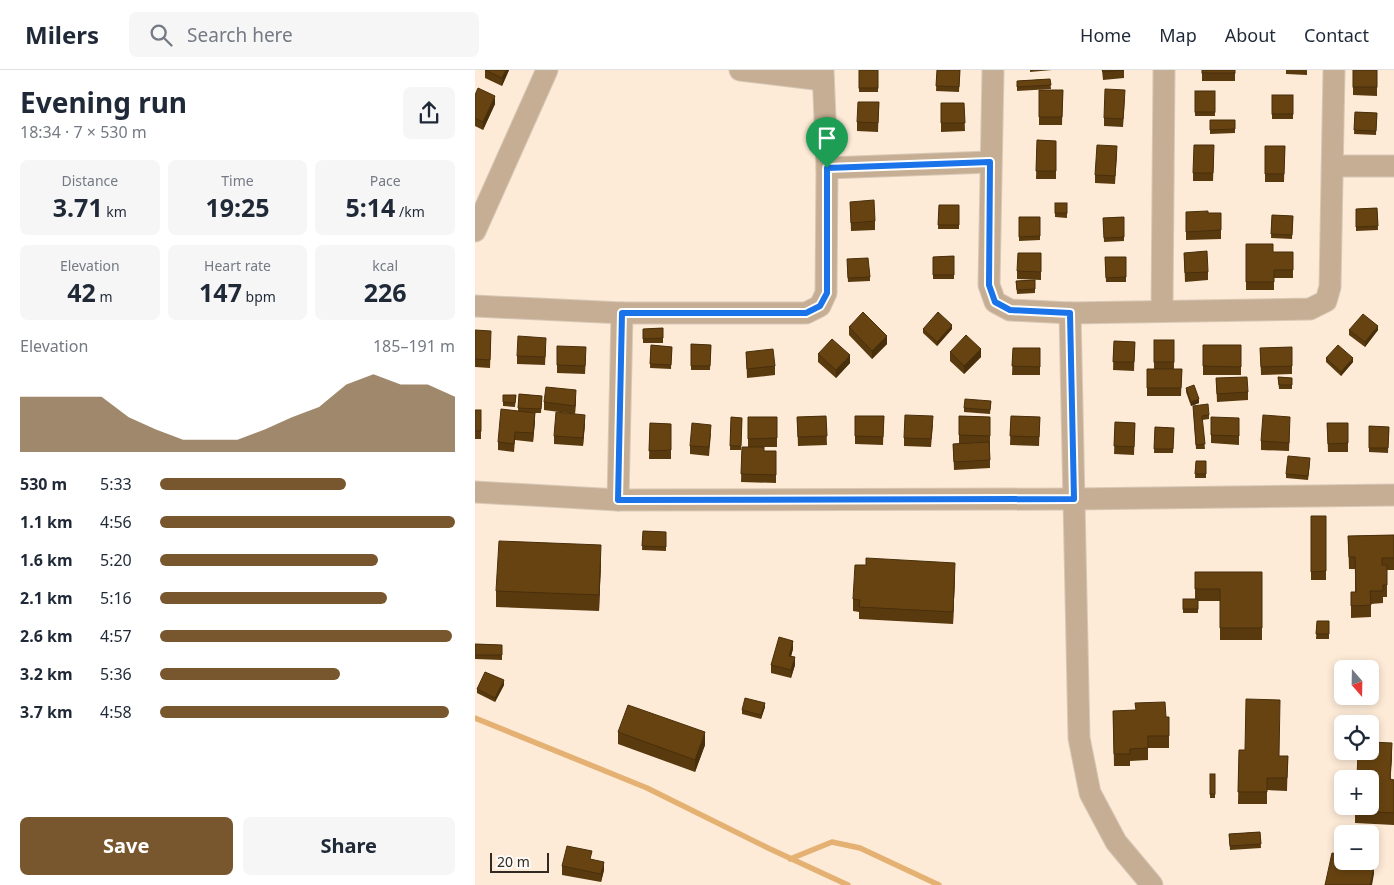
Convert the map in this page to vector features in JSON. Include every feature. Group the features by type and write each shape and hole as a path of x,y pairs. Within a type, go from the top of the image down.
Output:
{"street":[{"path":"475,231 547,70"},
{"path":"475,306 622,313 806,313 820,306 827,293 827,168 823,75 740,70"},
{"path":"993,70 989,285 995,302 1010,310 1070,313 1310,309 1326,301 1330,287 1334,70"},
{"path":"1162,311 1164,70"},
{"path":"827,168 990,162"},
{"path":"1333,166 1394,166"},
{"path":"618,500 622,313"},
{"path":"1070,313 1079,738 1089,793 1115,842 1152,885"},
{"path":"475,492 618,500 1074,499 1394,495"}],"building":[{"path":"485,70 506,70 502,78"},
{"path":"859,70 878,70 878,88 859,88"},
{"path":"937,70 960,70 959,87 936,86"},
{"path":"1102,70 1124,70 1103,72"},
{"path":"1202,70 1235,70 1235,73 1202,73"},
{"path":"1353,70 1377,70 1377,87 1353,87"},
{"path":"1050,79 1051,85 1017,87 1017,81"},
{"path":"478,88 495,96 483,122 475,118 475,95"},
{"path":"1105,89 1125,90 1123,119 1104,118"},
{"path":"1039,90 1063,90 1062,117 1039,117"},
{"path":"1195,91 1215,91 1215,112 1195,112"},
{"path":"1272,95 1293,95 1293,114 1272,114"},
{"path":"858,102 879,102 878,123 857,122"},
{"path":"941,103 964,103 965,123 941,123"},
{"path":"1355,112 1377,113 1376,131 1354,130"},
{"path":"1210,120 1235,120 1235,129 1210,130"},
{"path":"1037,140 1056,141 1056,171 1036,171"},
{"path":"1097,145 1117,146 1115,176 1095,175"},
{"path":"1194,145 1214,145 1213,173 1193,173"},
{"path":"1265,146 1285,146 1284,174 1265,174"},
{"path":"874,200 875,221 851,223 850,202"},
{"path":"1055,203 1067,203 1067,213 1055,213"},
{"path":"939,205 959,205 959,225 938,225"},
{"path":"1377,208 1378,226 1356,227 1356,209"},
{"path":"1208,211 1208,213 1221,213 1221,230 1186,232 1186,212"},
{"path":"1272,215 1293,216 1292,235 1271,234"},
{"path":"1019,217 1040,217 1040,236 1019,237"},
{"path":"1124,217 1124,237 1104,238 1103,218"},
{"path":"1246,244 1273,244 1273,252 1293,252 1293,270 1274,270 1274,282 1246,282"},
{"path":"1207,251 1208,272 1185,273 1184,253"},
{"path":"1018,253 1041,253 1041,272 1017,271"},
{"path":"954,256 954,275 933,275 933,257"},
{"path":"1105,257 1126,257 1126,277 1106,278"},
{"path":"868,258 870,277 848,278 847,259"},
{"path":"1035,280 1035,289 1017,290 1016,281"},
{"path":"863,312 887,336 872,351 849,327"},
{"path":"938,312 952,325 937,342 923,329"},
{"path":"1363,314 1378,326 1365,342 1349,330"},
{"path":"663,328 663,338 643,339 643,329"},
{"path":"475,330 491,331 490,360 475,359"},
{"path":"966,335 981,349 964,366 950,352"},
{"path":"518,336 546,338 545,357 517,356"},
{"path":"832,339 850,355 836,370 818,354"},
{"path":"1154,340 1174,340 1174,362 1154,362"},
{"path":"1114,341 1135,342 1134,362 1113,362"},
{"path":"691,344 711,345 710,366 691,366"},
{"path":"651,345 672,347 671,365 650,364"},
{"path":"1203,345 1241,345 1241,367 1203,366"},
{"path":"1338,345 1353,358 1341,372 1326,358"},
{"path":"557,346 586,347 585,366 557,365"},
{"path":"1292,347 1292,366 1261,367 1260,348"},
{"path":"1013,348 1040,348 1040,367 1012,366"},
{"path":"773,349 775,366 747,369 746,352"},
{"path":"1147,369 1182,369 1181,388 1147,388"},
{"path":"1247,377 1248,392 1217,394 1216,378"},
{"path":"1278,377 1292,378 1292,385 1279,385"},
{"path":"1194,385 1199,399 1191,402 1186,388"},
{"path":"546,387 576,390 575,406 544,402"},
{"path":"519,394 542,396 541,409 518,408"},
{"path":"503,395 516,395 515,403 503,402"},
{"path":"965,399 991,401 990,410 964,408"},
{"path":"1208,404 1209,415 1202,416 1205,444 1196,445 1193,406"},
{"path":"501,409 535,413 533,433 515,432 514,444 498,442"},
{"path":"475,410 481,410 481,431 475,431"},
{"path":"556,412 585,415 583,438 554,436"},
{"path":"905,415 933,416 931,439 904,438"},
{"path":"1263,415 1290,417 1289,443 1261,441"},
{"path":"826,416 827,436 798,437 797,417"},
{"path":"855,416 884,416 883,437 855,436"},
{"path":"959,416 990,417 990,436 959,435"},
{"path":"1011,416 1040,417 1039,437 1010,436"},
{"path":"731,417 742,418 741,446 730,446"},
{"path":"748,417 777,417 777,438 748,439"},
{"path":"1211,417 1239,418 1239,436 1211,435"},
{"path":"1115,422 1135,423 1134,447 1114,446"},
{"path":"650,423 671,424 671,450 649,451"},
{"path":"692,423 711,425 709,447 690,446"},
{"path":"1327,423 1348,423 1348,443 1328,444"},
{"path":"1369,426 1389,427 1388,448 1369,448"},
{"path":"1155,427 1174,428 1173,449 1154,449"},
{"path":"989,442 990,460 954,462 953,444"},
{"path":"742,447 764,447 764,451 776,451 776,475 741,474"},
{"path":"1288,456 1310,458 1308,476 1286,474"},
{"path":"1196,461 1206,461 1206,474 1195,474"},
{"path":"1311,516 1326,516 1326,571 1311,572"},
{"path":"643,531 666,532 666,547 642,546"},
{"path":"1394,535 1394,558 1382,558 1382,565 1387,565 1387,585 1383,585 1383,591 1370,591 1371,605 1351,606 1351,592 1356,592 1355,557 1349,557 1348,536"},
{"path":"499,541 601,545 599,595 496,591"},
{"path":"866,558 955,563 953,612 859,607 860,600 853,599 855,565 866,565"},
{"path":"1195,572 1262,572 1262,628 1220,628 1220,589 1195,589"},
{"path":"1183,599 1198,599 1198,609 1183,609"},
{"path":"1317,621 1329,621 1329,634 1316,634"},
{"path":"779,637 793,641 789,656 795,657 791,670 771,665"},
{"path":"475,644 502,645 502,655 475,655"},
{"path":"485,672 504,680 495,698 477,689"},
{"path":"745,698 765,703 761,715 742,710"},
{"path":"1246,699 1280,700 1279,756 1288,756 1287,778 1267,778 1267,792 1238,792 1239,750 1245,750"},
{"path":"1165,702 1166,717 1169,717 1169,736 1148,736 1148,748 1130,749 1130,754 1114,754 1113,711 1136,710 1135,703"},
{"path":"628,705 705,732 695,760 618,732"},
{"path":"1379,742 1392,743 1390,779 1394,780 1394,813 1379,812 1379,770 1357,770 1358,760 1379,760"},
{"path":"1210,774 1215,774 1215,794 1210,794"},
{"path":"1260,832 1261,844 1230,846 1229,834"},
{"path":"567,846 592,851 590,859 604,862 601,874 562,866"},
{"path":"1332,853 1334,853 1334,870 1373,870 1370,885 1325,885"}],"waterway":[{"path":"475,718 647,788 848,885"},
{"path":"790,859 832,842 860,848 939,885"}],"route":[{"path":"990,162 989,285 995,302 1010,310 1070,313 1074,499 618,500 622,313 806,313 820,306 827,293 827,168 990,162"}]}
